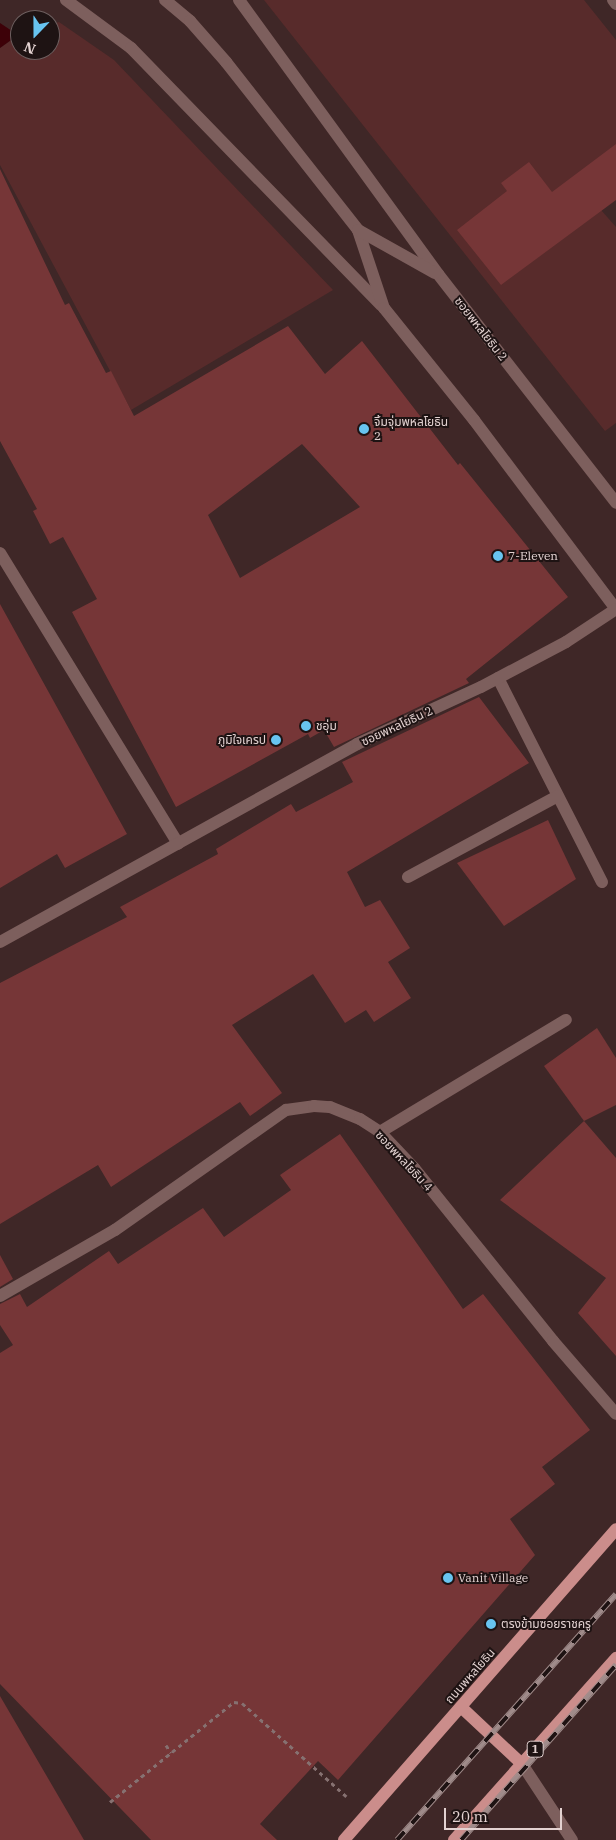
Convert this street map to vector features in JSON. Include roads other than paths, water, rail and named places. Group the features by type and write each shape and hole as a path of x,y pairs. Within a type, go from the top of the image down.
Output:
{"main road":[{"name":"ถนนพหลโยธิน","path":"344,1840 616,1529"},
{"name":"1","path":"454,1840 616,1658"},
{"path":"461,1707 522,1764"}],"street":[{"path":"66,0 131,48 384,308"},
{"name":"ซอยพหลโยธิน 2","path":"0,942 357,744 498,678 566,642 616,609 474,420 384,308 358,230 226,62 190,21 165,0"},
{"path":"239,0 438,274"},
{"path":"613,0 616,4"},
{"name":"ซอยพหลโยธิน 2","path":"358,230 438,274 616,502"},
{"path":"0,553 178,844"},
{"path":"498,678 602,882"},
{"path":"408,877 558,796"},
{"path":"380,1132 566,1020"},
{"name":"ซอยพหลโยธิน 4","path":"0,1296 115,1230 286,1110 314,1106 330,1107 360,1119 380,1132 414,1168 553,1341 616,1414"},
{"path":"522,1764 572,1840"}],"railway":[{"path":"397,1840 616,1594"},
{"path":"461,1840 616,1665"}],"place":[{"name":"จิ้มจุ่มพหลโยธิน 2","path":"364,429"},
{"name":"7-Eleven","path":"498,556"},
{"name":"ชอุ่ม","path":"306,726"},
{"name":"ภูมิใจเครป","path":"276,740"},
{"name":"Vanit Village","path":"448,1578"},
{"name":"ตรงข้ามซอยราชครู","path":"491,1624"}]}
